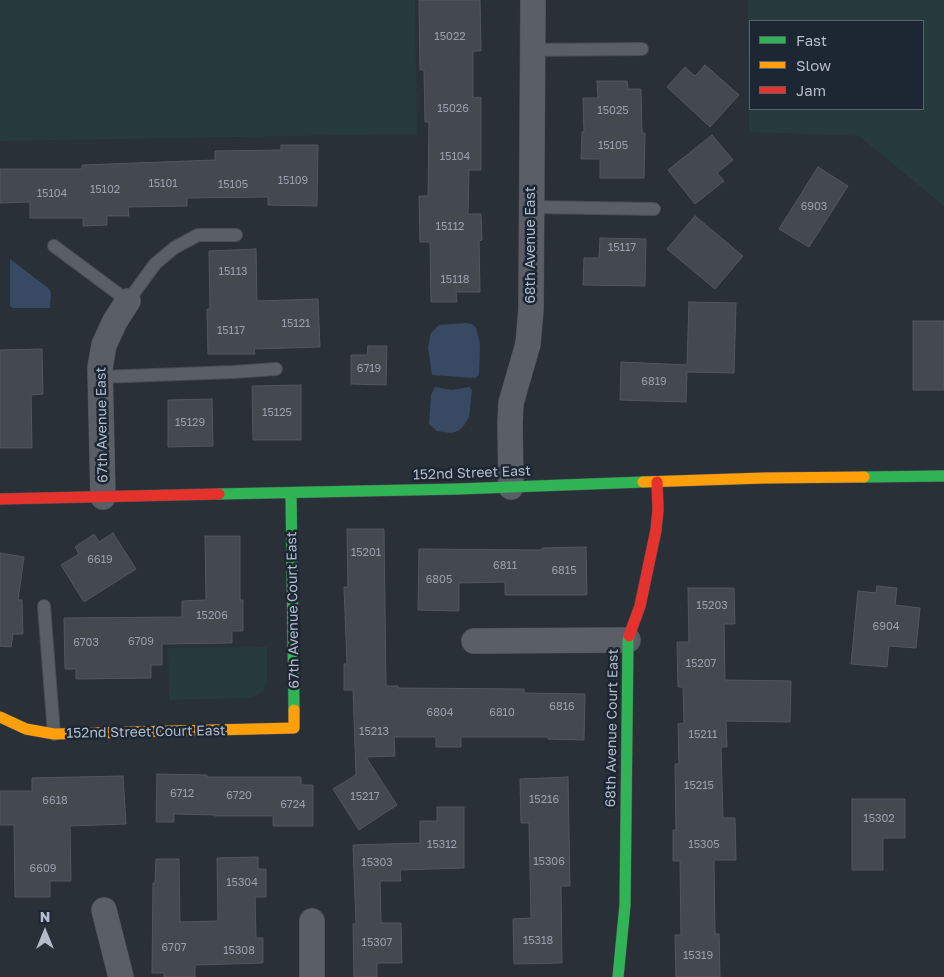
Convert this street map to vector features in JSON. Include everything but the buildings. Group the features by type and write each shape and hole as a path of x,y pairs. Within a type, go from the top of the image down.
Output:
{"street":[{"name":"68th Avenue East","path":"511,487 511,403 528,344 531,310 533,0"},
{"name":"67th Avenue East","path":"103,496 100,368 104,345 115,321 128,300"},
{"name":"152nd Street East","path":"0,499 291,493 774,478 944,476"},
{"name":"68th Avenue Court East","path":"618,977 625,905 628,640 640,606 656,530 658,510 657,482"},
{"name":"67th Avenue Court East","path":"291,493 294,728"},
{"path":"474,641 628,640"},
{"name":"152nd Street Court East","path":"0,717 26,729 54,734 294,728"},
{"path":"104,910 121,977"},
{"path":"312,921 312,977"}],"lane":[{"path":"532,50 642,49"},
{"path":"532,207 654,209"},
{"path":"54,246 128,300 155,264 174,248 198,235 236,235"},
{"path":"101,377 276,369"},
{"path":"44,606 54,734"}],"green space":[{"path":"0,0 415,0 417,134 0,141"},
{"path":"748,0 944,0 944,206 859,136 749,132"},
{"path":"267,647 267,681 263,691 258,695 248,698 169,700 168,648"}],"water":[{"path":"10,259 48,288 51,292 50,308 13,308 10,306"},
{"path":"472,324 476,328 480,344 479,375 475,378 432,375 428,347 431,333 439,325"},
{"path":"435,387 452,390 469,387 472,390 469,417 458,431 451,433 437,431 429,424 431,395"}],"traffic: fast":[{"path":"864,477 944,476"},
{"path":"219,494 458,489 643,482"},
{"path":"291,493 294,710"},
{"path":"618,977 625,905 629,636"}],"traffic: slow":[{"path":"643,482 864,477"},
{"path":"0,717 26,729 54,734 294,728 294,710"}],"traffic: jam":[{"path":"629,636 640,606 656,530 658,510 657,482"},
{"path":"0,499 219,494"}]}
